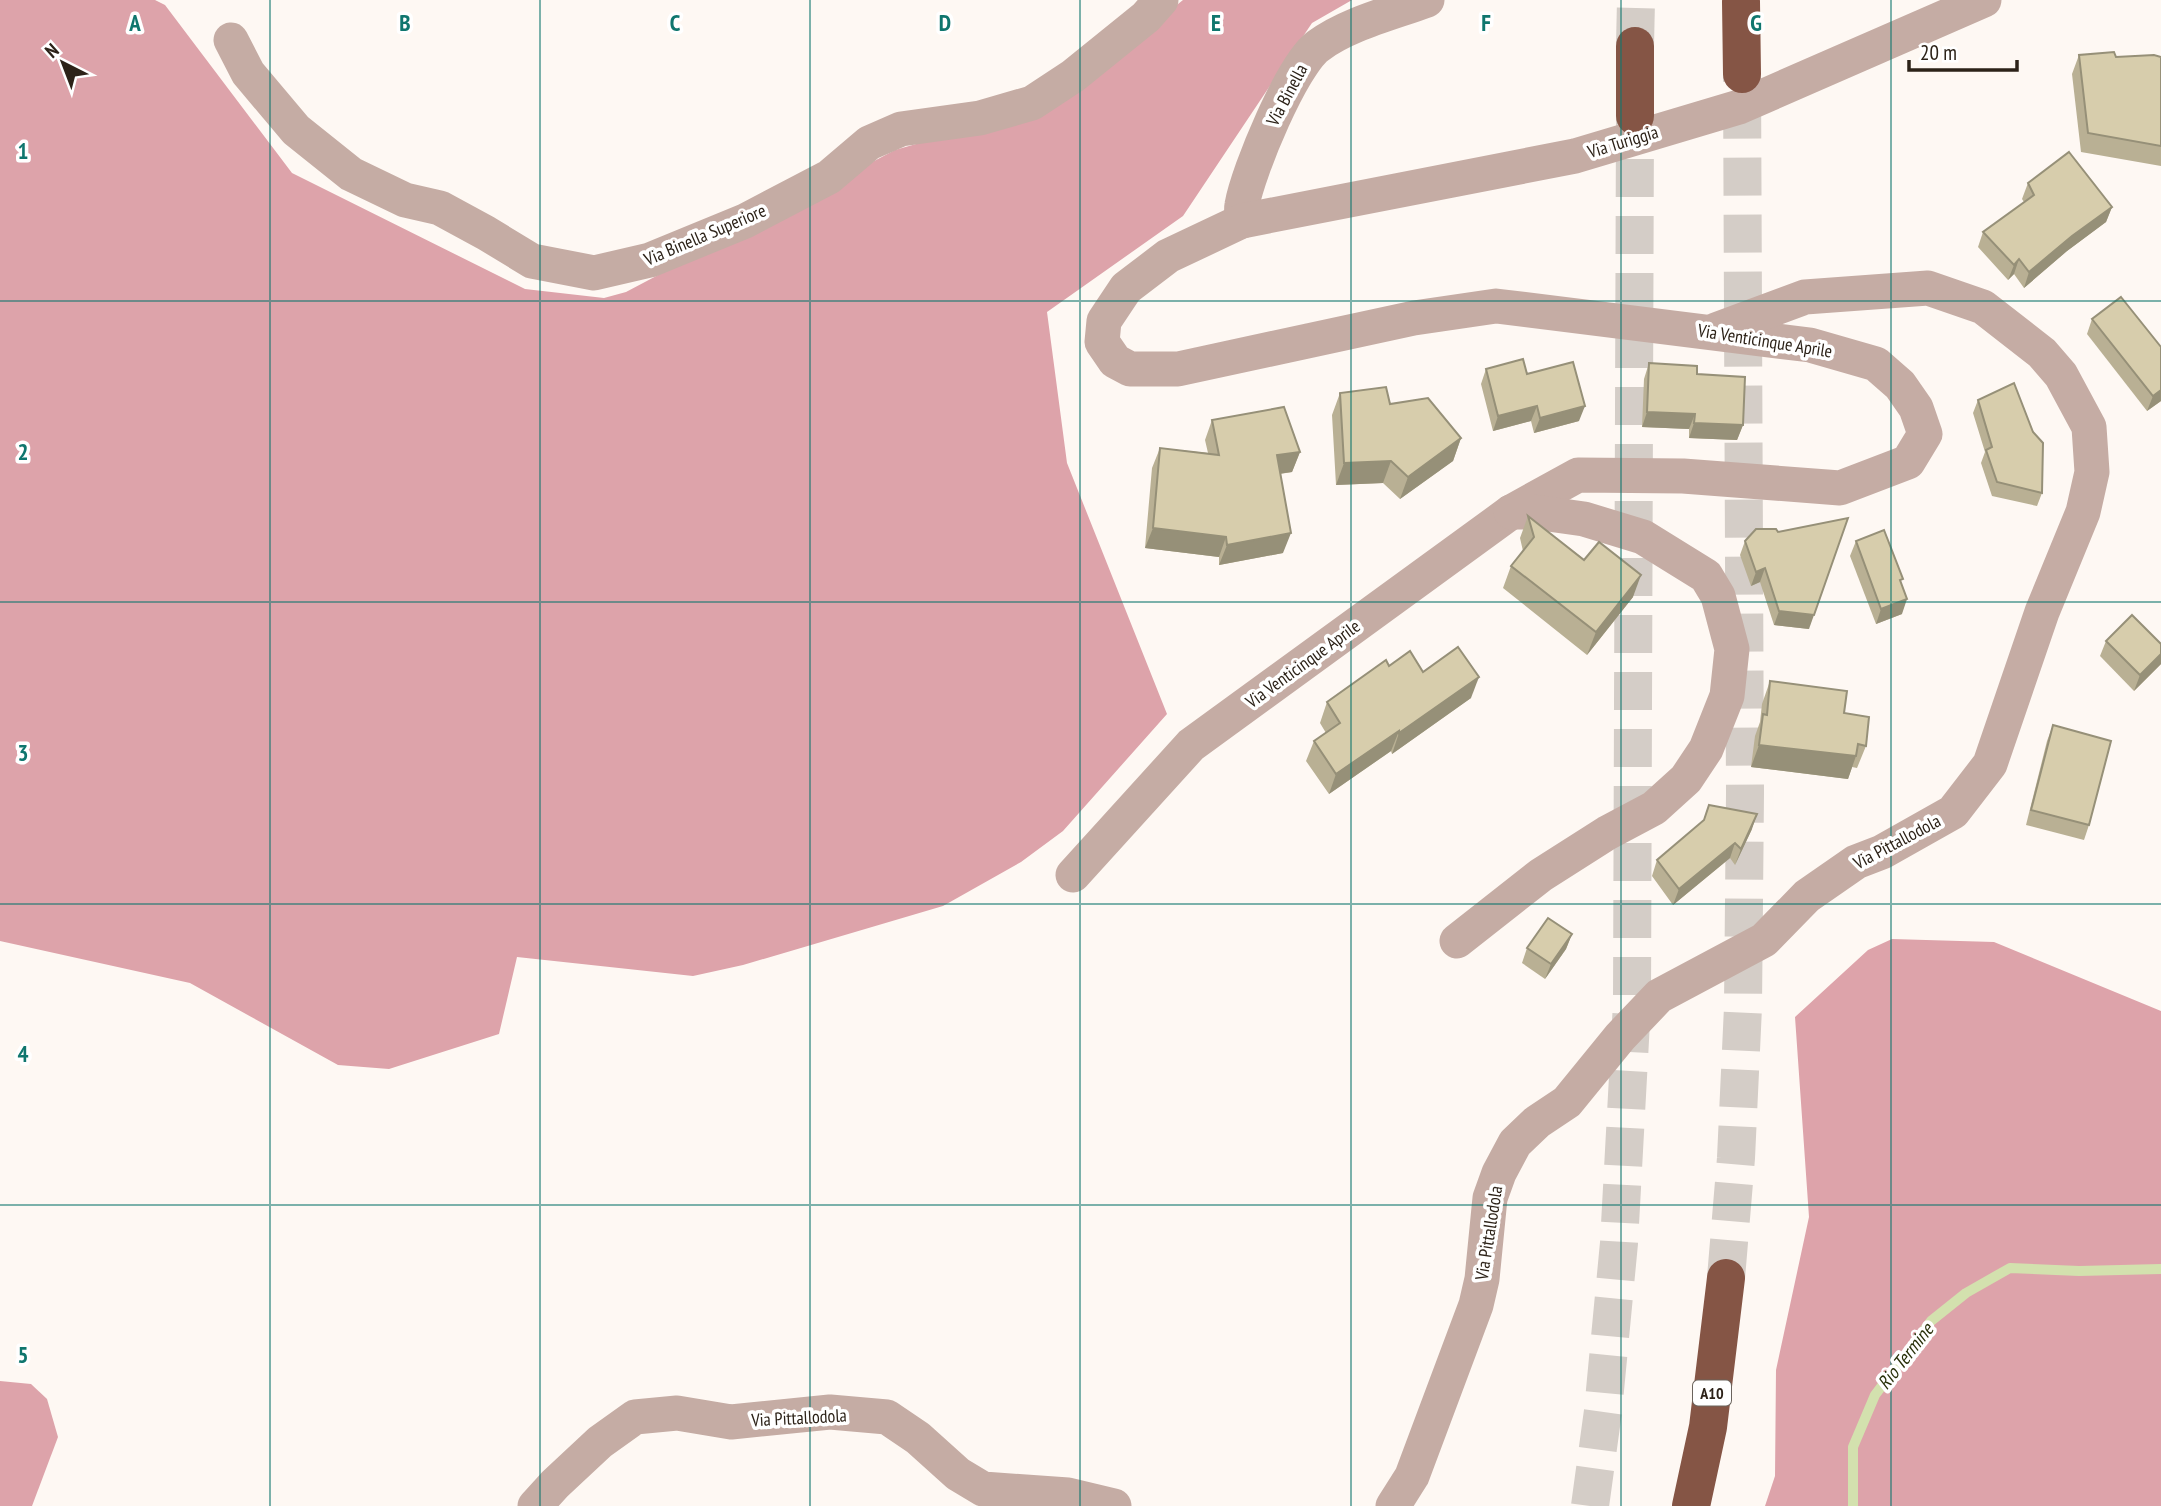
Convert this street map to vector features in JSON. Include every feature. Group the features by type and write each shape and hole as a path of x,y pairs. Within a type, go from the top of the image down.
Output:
{"highway":[{"path":"1741,2 1742,74"},
{"path":"1635,46 1635,116"},
{"name":"A10","path":"1692,1506 1708,1427 1726,1279"}],"street":[{"name":"Via Binella Superiore","path":"231,40 248,73 296,130 351,174 405,200 440,208 532,261 594,273 650,260 745,221 829,177 869,143 901,129 980,118 1032,103 1073,76 1146,17 1161,0"},
{"name":"Via Binella","path":"1242,221 1241,208 1256,154 1298,71 1315,47 1337,33 1427,0"},
{"name":"Via Turiggia","path":"1242,221 1575,156 1740,107 1984,0"},
{"name":"Via Venticinque Aprile","path":"1073,875 1191,745 1510,512 1578,475 1684,476 1840,488 1908,462 1925,434 1916,408 1900,385 1876,364 1810,345 1496,306 1414,317 1178,369 1130,369 1115,361 1101,342 1104,321 1126,288 1168,256 1242,221"},
{"name":"Via Pittallodola","path":"1393,1506 1412,1476 1476,1305 1482,1279 1490,1198 1499,1173 1515,1143 1537,1122 1567,1102 1620,1037 1659,996 1764,940 1807,897 1856,862 1882,852 1954,812 1990,764 2042,612 2083,512 2092,472 2089,427 2060,374 2042,353 1983,307 1928,288 1805,297 1713,331"},
{"path":"1457,941 1541,875 1607,833 1654,808 1686,779 1706,749 1727,696 1732,649 1718,596 1706,576 1643,537 1584,519 1534,512 1510,512"},
{"name":"Via Pittallodola","path":"535,1506 600,1442 635,1417 677,1413 731,1423 830,1412 887,1417 918,1438 958,1474 983,1489 1068,1495 1114,1506"}],"shaded area":[{"path":"0,0 155,0 165,5 292,173 525,289 604,298 626,292 895,150 1053,105 1183,0 1352,0 1312,23 1183,216 1047,312 1067,463 1167,714 1063,831 1021,862 943,906 743,965 693,976 517,957 499,1034 389,1069 338,1065 190,983 0,941"},
{"path":"1892,939 1994,942 2161,1011 2161,1506 1765,1506 1775,1476 1776,1370 1809,1217 1795,1017 1868,950"},
{"path":"0,1381 31,1384 47,1399 58,1437 32,1506 0,1506"}],"building":[{"path":"2114,52 2116,57 2161,57 2161,146 2088,133 2079,55"},
{"path":"2069,152 2112,207 2029,272 2019,259 2014,265 1983,232 2034,195 2028,183"},
{"path":"2121,297 2161,347 2161,390 2153,396 2092,319"},
{"path":"1523,359 1527,374 1573,362 1585,406 1540,418 1537,406 1498,416 1486,369"},
{"path":"1649,363 1697,366 1697,374 1745,377 1743,425 1694,423 1695,414 1647,412"},
{"path":"2014,383 2033,432 2043,443 2042,493 1997,482 1986,450 1992,447 1978,400"},
{"path":"1386,387 1390,404 1428,398 1461,438 1408,477 1391,461 1344,463 1340,393"},
{"path":"1284,407 1300,452 1277,455 1291,533 1227,545 1226,537 1153,528 1160,448 1219,455 1212,420"},
{"path":"1528,516 1584,560 1599,542 1641,575 1596,632 1511,566 1534,537"},
{"path":"1848,518 1814,615 1779,611 1765,568 1756,572 1745,541 1756,529 1776,529 1778,532"},
{"path":"1884,530 1903,579 1900,580 1907,599 1881,609 1856,541"},
{"path":"2132,615 2161,644 2161,654 2140,675 2106,641"},
{"path":"1458,647 1479,677 1336,774 1314,741 1340,723 1327,702 1386,660 1389,666 1410,651 1423,672"},
{"path":"1770,681 1847,691 1844,713 1869,717 1866,746 1858,744 1856,756 1759,745 1763,714 1767,715"},
{"path":"2053,725 2111,741 2089,825 2031,810"},
{"path":"1709,805 1757,814 1741,849 1735,843 1679,889 1657,860 1704,820"},
{"path":"1548,918 1572,934 1551,964 1527,948"}],"waterway":[{"name":"Rio Termine","path":"1853,1506 1853,1447 1875,1395 1931,1321 1966,1293 2010,1268 2079,1271 2161,1269"}],"tunnel":[{"path":"1635,46 1636,0"},
{"path":"1726,1278 1736,1158 1743,1007 1745,793 1742,74"},
{"path":"1590,1506 1603,1411 1619,1243 1632,1003 1635,116"}]}
